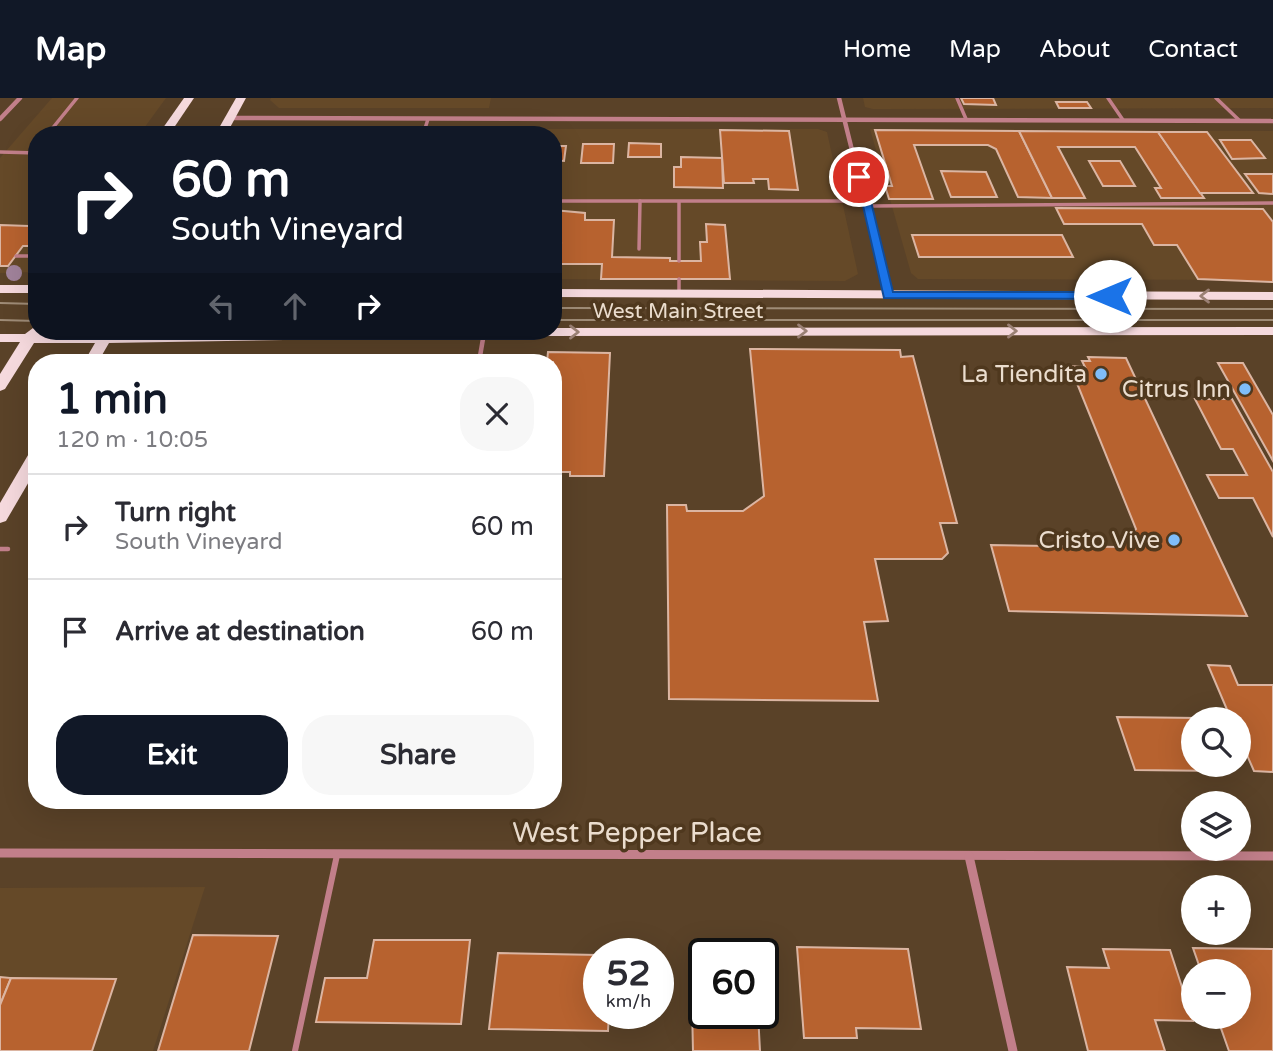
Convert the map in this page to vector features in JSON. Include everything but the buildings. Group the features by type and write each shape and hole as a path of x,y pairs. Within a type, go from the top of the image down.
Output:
{"main road":[{"path":"169,126 189,98"},
{"path":"225,126 241,98"},
{"name":"West Main Street","path":"562,293 679,287 888,295 1273,296"},
{"path":"0,289 28,289"},
{"name":"West Main Street","path":"562,333 1273,331"},
{"name":"West Main Street","path":"0,338 28,334"},
{"path":"0,386 29,340"},
{"path":"0,517 28,469"}],"street":[{"path":"0,120 20,98"},
{"path":"839,98 888,295"},
{"path":"229,118 1273,121"},
{"name":"West Pepper Place","path":"0,853 1273,856"},
{"path":"969,856 1013,1051"}],"lane":[{"path":"54,126 77,98"},
{"path":"957,98 966,119"},
{"path":"1108,98 1123,120"},
{"path":"1216,98 1240,121"},
{"path":"426,126 428,119"},
{"path":"0,152 28,153"},
{"path":"562,201 1273,203"},
{"path":"639,249 640,201"},
{"path":"679,202 679,261"},
{"path":"16,256 28,256"},
{"path":"0,549 8,549"},
{"path":"295,1051 337,855"}],"shaded area":[{"path":"52,98 166,98 146,126 28,126 28,272 0,273 0,158"},
{"path":"271,98 491,98 489,108 279,108"},
{"path":"863,98 1273,98 1273,108 873,109 865,107"},
{"path":"562,129 818,129 827,132 858,274 845,281 562,279"},
{"path":"870,129 1273,131 1273,280 918,279 911,273"},
{"path":"205,887 153,1051 0,1051 0,888"}],"tram line":[{"path":"0,303 28,304"},
{"path":"562,308 1273,309"},
{"path":"0,320 28,321"},
{"path":"562,320 1273,320"}],"place":[{"name":"La Tiendita","path":"1101,374"},
{"name":"Citrus Inn","path":"1245,389"},
{"name":"Cristo Vive","path":"1174,540"}],"route":[{"path":"859,177 888,295 1110,296"}]}
